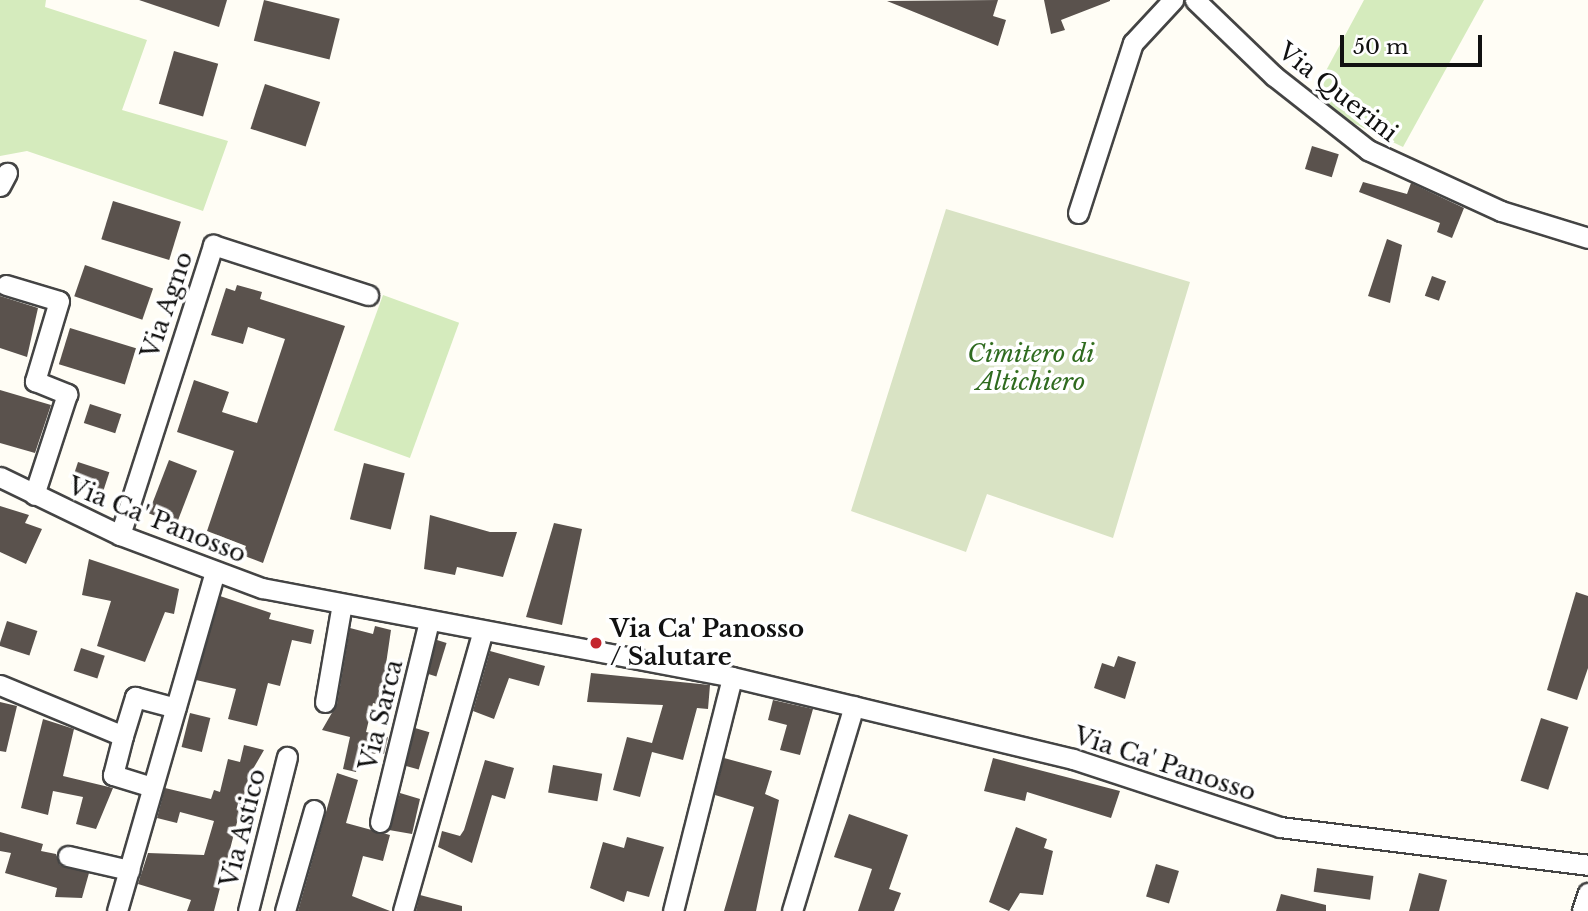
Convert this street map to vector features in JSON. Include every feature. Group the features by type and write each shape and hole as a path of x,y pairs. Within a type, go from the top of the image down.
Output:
{"street":[{"path":"1078,213 1133,43 1172,0"},
{"name":"Via Querini","path":"1195,0 1274,76 1368,150 1501,211 1588,238"},
{"name":"Via Agno","path":"120,535 214,245 368,295"},
{"path":"6,285 58,301 35,381 67,394 34,495"},
{"name":"Via Ca' Panosso","path":"0,477 120,535 214,574 482,633 732,677 1073,759 1280,827 1588,865"},
{"path":"117,911 214,574"},
{"path":"325,702 342,604"},
{"name":"Via Sarca","path":"380,822 429,621"},
{"path":"403,911 482,633"},
{"path":"673,911 732,677"},
{"path":"0,685 123,736"},
{"path":"152,787 113,775 123,736 135,697 176,708"},
{"path":"792,911 853,706"},
{"name":"Via Astico","path":"248,911 287,757"},
{"path":"285,911 314,810"},
{"path":"68,856 129,870"},
{"path":"1583,911 1588,892"}],"green space":[{"path":"0,0 46,0 45,7 147,40 122,110 228,141 203,211 27,151 0,156"},
{"path":"1364,0 1484,0 1403,147 1345,119 1314,93"},
{"name":"Cimitero di Altichiero","path":"946,209 1190,282 1113,538 987,494 966,552 851,511"},
{"path":"383,295 459,323 410,458 334,430"}],"building":[{"path":"139,0 227,0 219,27"},
{"path":"264,0 340,19 330,60 254,41"},
{"path":"998,0 993,16 1006,20 998,46 887,1"},
{"path":"1044,0 1110,1 1061,20 1065,30 1051,34"},
{"path":"174,51 218,64 203,117 159,104"},
{"path":"265,84 320,102 306,147 250,129"},
{"path":"1312,146 1339,154 1332,177 1305,169"},
{"path":"1363,182 1407,194 1411,183 1464,208 1452,238 1437,232 1440,223 1359,192"},
{"path":"113,201 181,222 169,260 101,239"},
{"path":"1387,239 1402,245 1390,303 1368,296"},
{"path":"85,265 153,288 142,320 74,296"},
{"path":"1432,276 1446,281 1439,301 1425,296"},
{"path":"237,285 262,292 260,299 345,326 263,563 242,555 246,546 207,531 234,451 177,432 194,380 229,392 222,412 257,423 285,339 248,327 243,344 211,335 226,288 235,291"},
{"path":"0,296 38,308 27,357 0,348"},
{"path":"70,328 136,348 125,385 59,364"},
{"path":"0,390 51,405 35,453 0,443"},
{"path":"90,404 121,414 115,433 84,423"},
{"path":"169,460 197,471 177,524 149,513"},
{"path":"78,462 109,472 102,494 71,484"},
{"path":"364,463 405,473 391,529 350,519"},
{"path":"0,506 29,515 25,523 42,529 26,564 0,552"},
{"path":"430,515 490,532 517,532 503,577 457,567 455,575 424,569"},
{"path":"554,523 582,529 562,625 526,617"},
{"path":"89,559 179,589 174,614 165,612 145,662 97,646 111,601 82,595"},
{"path":"1576,592 1588,596 1588,668 1577,700 1547,690"},
{"path":"220,596 271,613 269,619 314,630 311,644 292,640 280,686 268,683 257,726 228,719 236,689 196,680"},
{"path":"7,621 37,631 29,656 0,646"},
{"path":"375,626 391,630 380,705 373,703 366,732 388,737 384,754 361,753 356,772 343,769 350,737 322,730 337,704 350,628 373,634"},
{"path":"437,640 447,643 436,676 427,673"},
{"path":"81,648 105,656 97,679 74,671"},
{"path":"490,651 545,666 539,686 509,678 494,719 473,711"},
{"path":"1118,656 1136,662 1125,699 1094,688 1102,663 1114,667"},
{"path":"591,673 710,685 708,709 697,708 683,760 652,752 640,797 613,790 627,737 652,743 663,705 587,702"},
{"path":"773,700 813,709 800,755 780,750 787,725 768,720"},
{"path":"0,702 17,706 6,752 0,751"},
{"path":"190,713 210,718 202,752 182,747"},
{"path":"1541,718 1569,727 1548,790 1521,781"},
{"path":"43,719 74,729 63,776 113,788 96,829 76,824 83,797 53,791 48,815 21,808"},
{"path":"415,728 429,732 419,770 404,765"},
{"path":"244,745 264,750 249,776 214,911 187,911 191,900 138,884 148,853 204,855 214,821 180,812 177,823 157,818 165,788 211,799 214,790 220,792 228,759 240,762"},
{"path":"724,758 772,771 765,794 779,800 756,911 724,911 754,807 715,795"},
{"path":"993,758 1120,791 1111,818 1027,792 1025,801 984,791"},
{"path":"485,760 514,768 505,799 492,795 472,863 438,847 442,831 460,836 464,830"},
{"path":"553,765 602,774 597,801 548,793"},
{"path":"337,773 358,780 346,823 390,835 383,861 363,856 352,896 390,911 298,911"},
{"path":"400,793 420,799 412,834 389,830"},
{"path":"849,814 908,835 889,889 901,893 894,911 858,911 872,869 834,857"},
{"path":"1016,827 1047,839 1044,848 1053,851 1043,895 1020,893 1009,911 989,902"},
{"path":"0,832 43,844 41,851 56,854 60,865 89,873 82,898 55,897 57,888 5,873 11,853 0,851"},
{"path":"627,837 664,847 649,897 627,891 624,902 590,888 603,842 624,848"},
{"path":"1156,864 1179,871 1169,904 1146,897"},
{"path":"1317,868 1373,876 1370,900 1314,892"},
{"path":"1419,873 1447,880 1439,911 1409,911"},
{"path":"1281,894 1326,905 1326,911 1276,911"},
{"path":"420,895 462,906 462,911 416,911"}],"place":[{"name":"Via Ca' Panosso / Salutare","path":"596,643"}]}
